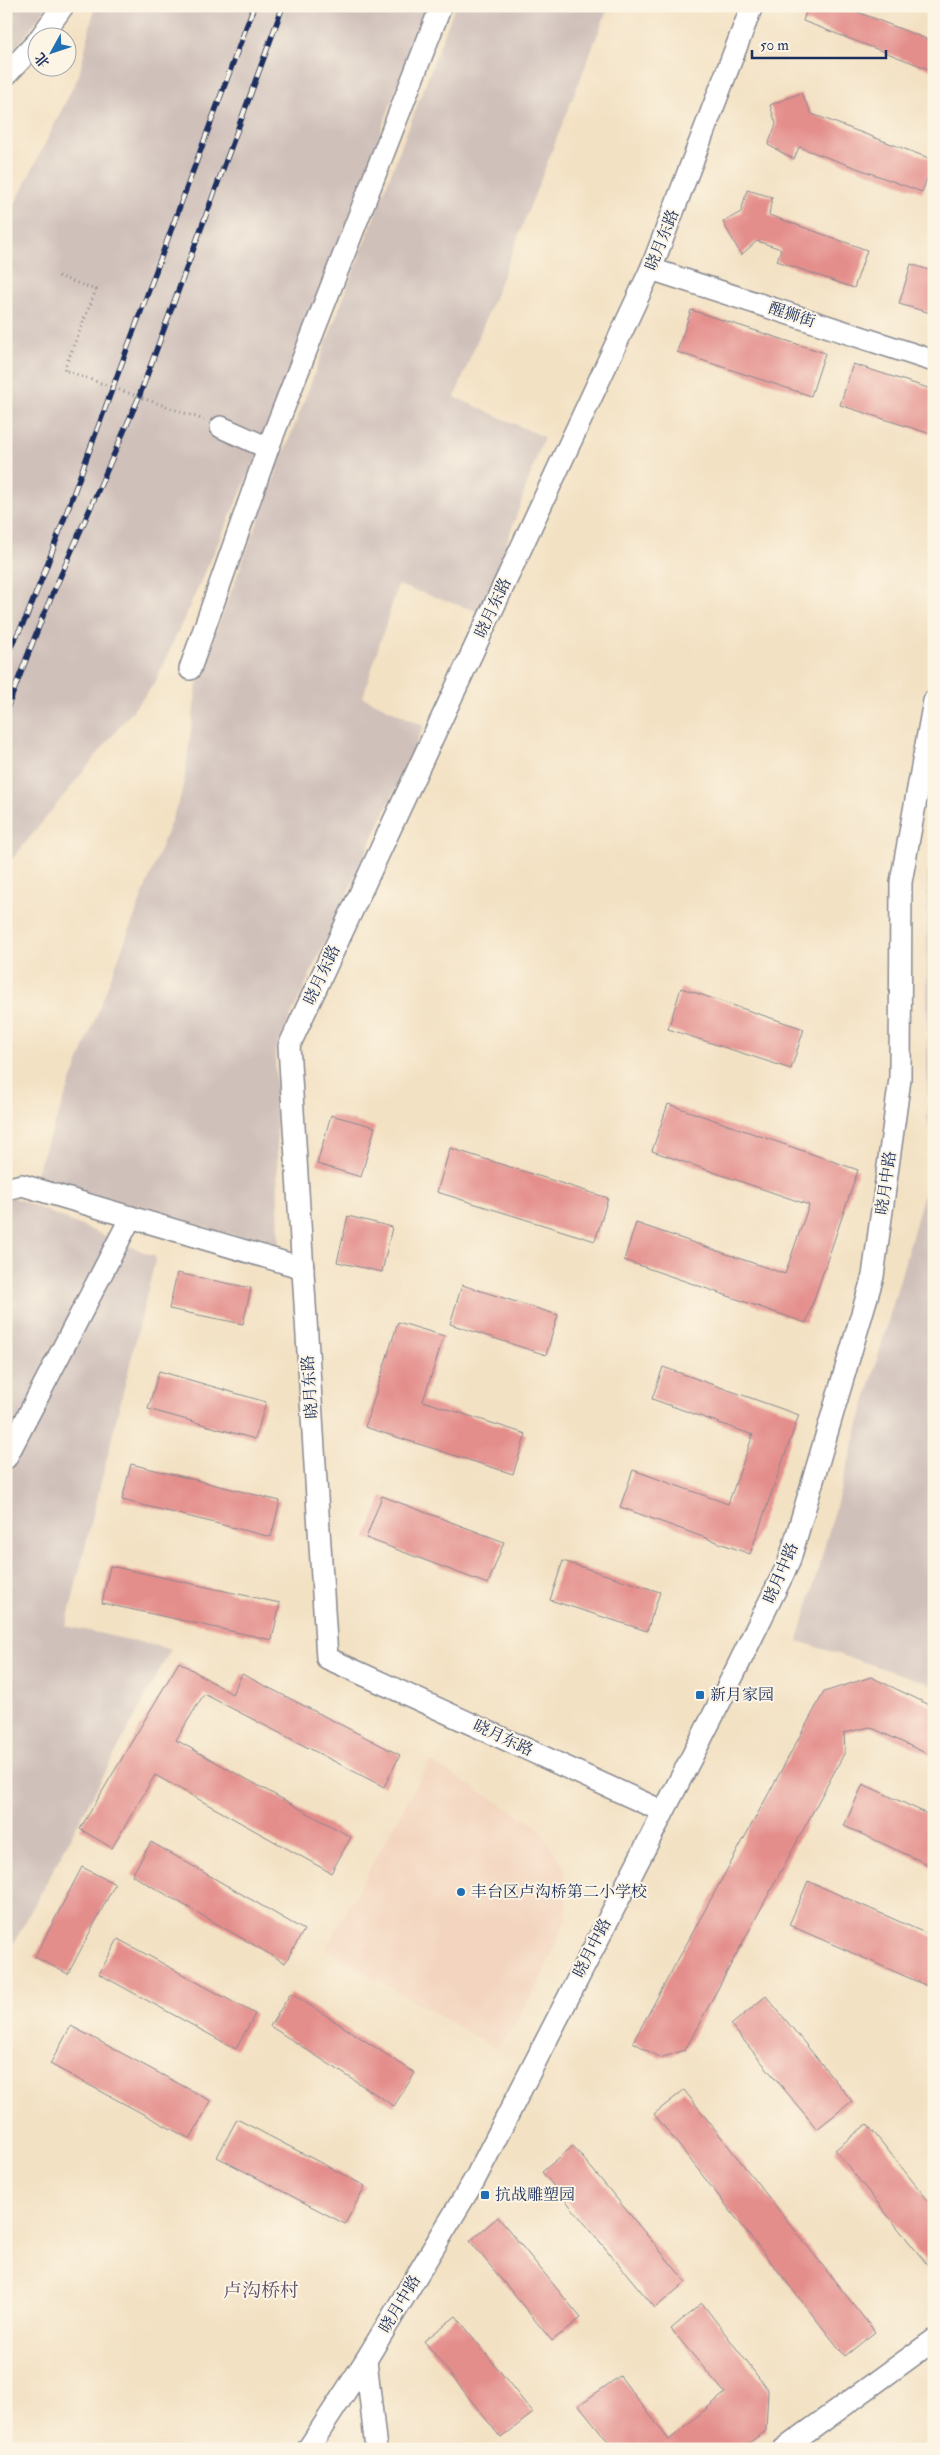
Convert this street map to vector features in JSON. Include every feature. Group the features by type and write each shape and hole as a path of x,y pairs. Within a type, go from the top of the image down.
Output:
{"street":[{"path":"47,28 62,6"},
{"path":"190,669 268,448 441,6"},
{"name":"晓月东路","path":"662,1811 326,1658 289,1046 650,269 752,6"},
{"path":"6,76 28,52"},
{"name":"醒狮街","path":"650,269 934,361"},
{"path":"221,427 268,448"},
{"name":"晓月中路","path":"308,2449 366,2360 475,2179 662,1811 722,1698 789,1562 873,1276 900,1079 901,882 927,772 934,702"},
{"path":"11,1185 131,1217 303,1268"},
{"path":"6,1458 131,1217"},
{"path":"784,2449 934,2340"},
{"path":"366,2360 376,2449"}],"path":[{"path":"58,276 96,290 64,370 221,427"}],"shaded area":[{"path":"6,6 47,6 31,28 28,28 28,32 19,44 6,55"},
{"path":"95,6 427,6 276,415 155,683 6,867 6,222 79,75"},
{"path":"455,6 609,6 455,397 544,437 482,613 398,585 363,697 424,726 275,1051 279,1248 34,1178 183,790 198,678"},
{"path":"934,843 934,1151 927,1118 927,876"},
{"path":"934,1158 934,1685 798,1641"},
{"path":"10,1196 156,1257 66,1626 171,1649 6,1958 6,1198"},
{"name":"丰台区卢沟桥第二小学校","path":"430,1761 538,1827 564,1867 567,1917 539,1983 498,2050 325,1949"}],"building":[{"path":"808,6 842,6 934,42 934,71 803,21"},
{"path":"801,93 812,114 934,160 922,192 799,147 794,159 768,145 776,124 770,105"},
{"path":"747,190 772,197 769,215 867,250 854,288 777,261 781,249 757,241 741,255 723,222 741,212"},
{"path":"911,264 934,272 934,314 899,304"},
{"path":"691,310 825,353 811,396 677,352"},
{"path":"853,364 934,390 934,435 840,405"},
{"path":"681,988 804,1029 791,1069 668,1029"},
{"path":"668,1104 858,1170 806,1323 624,1260 636,1223 785,1274 809,1205 652,1151"},
{"path":"331,1115 375,1127 361,1177 317,1164"},
{"path":"450,1148 608,1198 595,1241 437,1192"},
{"path":"348,1216 392,1227 382,1272 337,1262"},
{"path":"177,1273 251,1288 243,1324 169,1309"},
{"path":"462,1285 558,1315 546,1355 450,1324"},
{"path":"398,1322 444,1336 423,1401 526,1434 513,1474 365,1427"},
{"path":"663,1367 799,1415 750,1554 620,1507 633,1470 728,1504 753,1435 652,1399"},
{"path":"159,1371 266,1402 255,1439 148,1409"},
{"path":"131,1464 280,1501 271,1537 122,1500"},
{"path":"382,1496 504,1542 488,1584 366,1538"},
{"path":"563,1561 660,1592 647,1631 550,1600"},
{"path":"110,1566 280,1603 272,1640 102,1603"},
{"path":"179,1662 232,1694 242,1674 400,1755 384,1787 204,1694 176,1740 351,1837 331,1873 155,1775 112,1848 80,1829"},
{"path":"871,1677 934,1707 934,1757 870,1727 844,1733 845,1752 685,2050 660,2058 633,2042 824,1692"},
{"path":"863,1784 934,1817 934,1867 844,1826"},
{"path":"151,1842 304,1930 285,1963 132,1875"},
{"path":"82,1867 115,1884 68,1974 35,1957"},
{"path":"808,1881 934,1937 934,1989 789,1925"},
{"path":"118,1939 255,2014 236,2049 99,1974"},
{"path":"291,1993 415,2073 394,2106 270,2026"},
{"path":"766,1996 852,2101 817,2129 731,2025"},
{"path":"71,2026 211,2101 190,2139 50,2064"},
{"path":"684,2090 875,2332 845,2356 654,2114"},
{"path":"237,2119 365,2186 345,2224 217,2157"},
{"path":"867,2124 934,2208 934,2273 835,2150"},
{"path":"573,2146 686,2282 655,2308 542,2172"},
{"path":"498,2217 581,2318 552,2341 470,2241"},
{"path":"702,2303 768,2390 766,2431 740,2449 614,2449 579,2405 620,2376 669,2440 725,2393 671,2329"},
{"path":"456,2316 533,2413 501,2438 424,2341"}],"railway":[{"path":"6,656 26,618 43,576 254,6"},
{"path":"6,711 43,616 139,397 283,6"}],"place":[{"name":"新月家园","path":"700,1695"},
{"name":"丰台区卢沟桥第二小学校","path":"461,1892"},
{"name":"抗战雕塑园","path":"485,2195"}],"district":[{"name":"卢沟桥村","path":"261,2291"}]}
